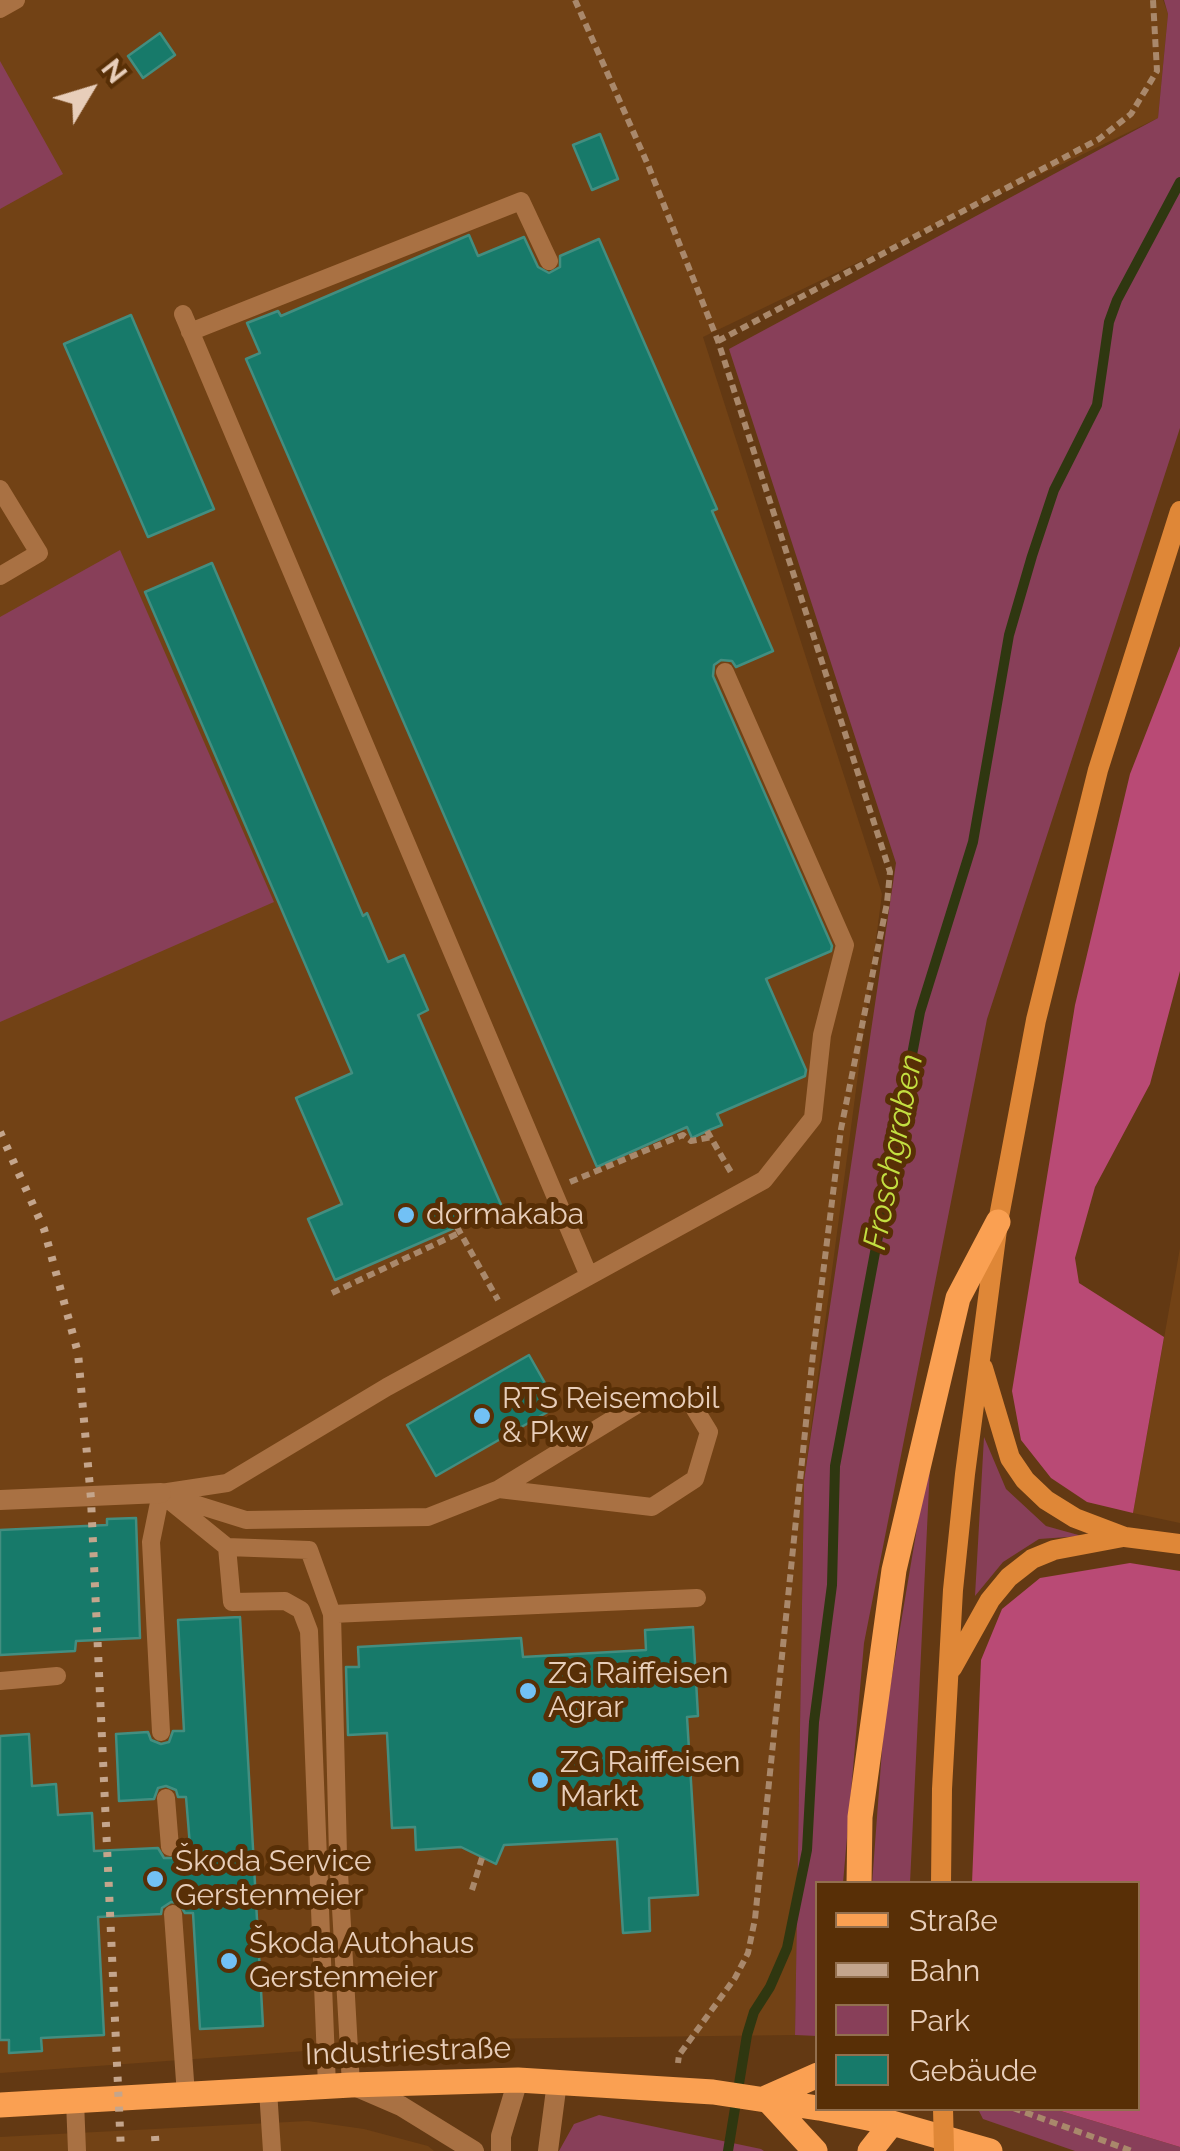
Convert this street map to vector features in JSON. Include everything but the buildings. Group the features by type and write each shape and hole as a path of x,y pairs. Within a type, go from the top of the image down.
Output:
{"main road":[{"path":"941,1881 947,1678 963,1494 998,1222 1036,1020 1098,770 1180,511"},
{"path":"859,1881 860,1817 894,1570 958,1298 998,1222"},
{"path":"980,1357 1010,1458 1024,1480 1059,1510 1125,1537 1180,1544"},
{"path":"947,1678 990,1600 1009,1577 1032,1559 1054,1550 1125,1537"},
{"path":"814,2151 766,2098 815,2076"},
{"name":"Industriestraße","path":"0,2105 339,2085 518,2080 673,2088 815,2107"},
{"name":"Industriestraße","path":"845,2111 888,2116 990,2151"},
{"path":"944,2111 944,2151"},
{"path":"870,2151 888,2116"}],"street":[{"path":"0,1500 160,1493"},
{"path":"501,2151 501,2136 518,2080"},
{"path":"548,2151 557,2082"},
{"path":"339,2085 401,2106 474,2151"}],"lane":[{"path":"0,8 16,0"},
{"path":"548,261 521,201 187,322 589,1276"},
{"path":"0,489 39,553 0,576"},
{"path":"160,1493 227,1484 387,1387 764,1180 813,1118 822,1034 845,945 726,672"},
{"path":"160,1493 246,1520 428,1517 499,1489 646,1400 690,1401 709,1432 695,1479 652,1507 499,1489"},
{"path":"160,1493 227,1547 309,1550 332,1614 339,2085"},
{"path":"160,1493 151,1542 162,1732"},
{"path":"227,1547 232,1602 285,1602 300,1610 309,1630 339,2085"},
{"path":"332,1614 697,1598"},
{"path":"0,1680 57,1676"},
{"path":"166,1798 170,1847"},
{"path":"173,1914 186,2095"},
{"path":"268,2090 272,2151"},
{"path":"75,2101 77,2151"}],"path":[{"path":"575,0 648,165 718,341 890,872 841,1129 813,1354 752,1936 736,1978 679,2055 673,2088"},
{"path":"718,341 1110,131 1131,114 1157,71 1153,0"},
{"path":"553,1189 683,1135 690,1141 709,1134 742,1192"},
{"path":"332,1293 459,1230 509,1320"},
{"path":"472,1890 482,1858"},
{"path":"1021,2111 1132,2151"}],"shaded area":[{"path":"0,0 1163,0 1168,14 1158,118 703,337 882,894 804,1481 795,2035 472,2039 0,2073"},
{"path":"1180,646 1180,971 1150,1084 1095,1187 1075,1258 1079,1283 1164,1337 1133,1513 1087,1502 1051,1478 1021,1440 1012,1391 1075,1005 1130,774"},
{"path":"1180,1248 1180,1523 1133,1513"},
{"path":"1130,1563 1180,1571 1180,2147 1061,2111 1140,2111 1140,1881 972,1881 981,1660 1002,1609 1040,1578"},
{"path":"308,2121 364,2129 434,2151 0,2151 0,2137"}],"green space":[{"path":"1164,0 1180,0 1180,428 987,1019 864,1643 843,1881 815,1881 815,2036 795,2035 804,1481 896,863 729,349 1158,118 1168,14"},
{"path":"0,61 63,174 0,209"},
{"path":"120,550 274,902 0,1022 0,617"},
{"path":"984,1437 1006,1489 1046,1526 1082,1536 1039,1539 1003,1562 975,1596"},
{"path":"931,1445 910,1881 872,1881 884,1723"},
{"path":"979,2111 1061,2111 1180,2147 1180,2151 1075,2151 983,2119"},
{"path":"599,2115 764,2151 559,2151 574,2124"}],"waterway":[{"name":"Froschgraben","path":"728,2151 747,2035 754,2012 787,1948 807,1850 814,1722 832,1585 835,1466 920,1012 973,842 1009,635 1032,556 1054,490 1097,405 1109,322 1117,300 1180,182"}],"railway":[{"path":"0,1132 44,1229 78,1353 91,1499 121,2151"},
{"path":"155,2136 156,2151"}],"place":[{"name":"dormakaba","path":"406,1215"},
{"name":"RTS Reisemobil & Pkw","path":"482,1416"},
{"name":"ZG Raiffeisen Agrar","path":"528,1691"},
{"name":"ZG Raiffeisen Markt","path":"540,1780"},
{"name":"Škoda Service Gerstenmeier","path":"155,1879"},
{"name":"Škoda Autohaus Gerstenmeier","path":"229,1961"}]}
